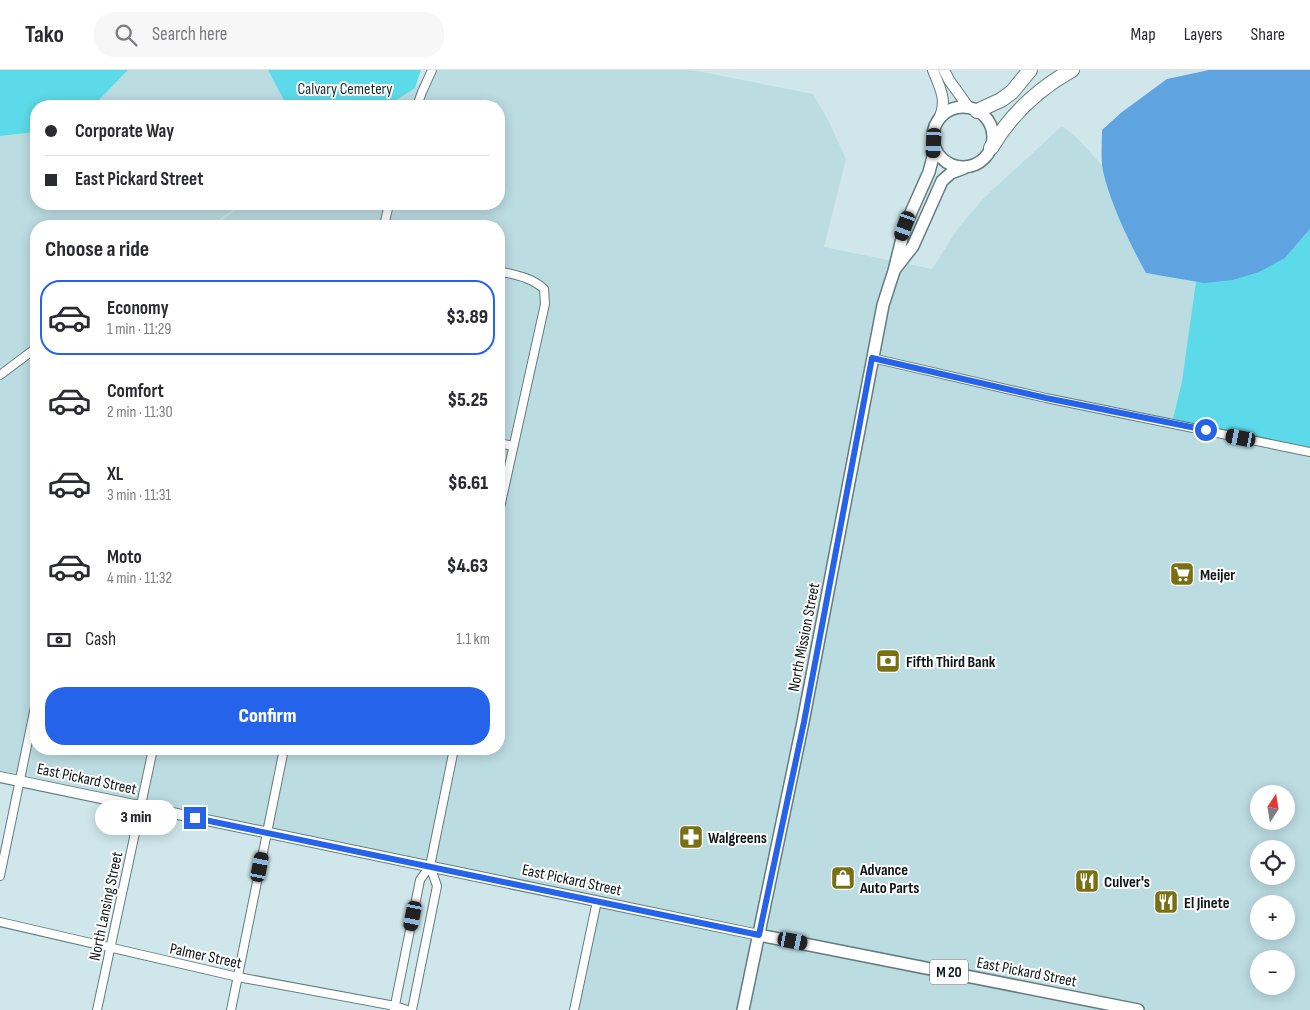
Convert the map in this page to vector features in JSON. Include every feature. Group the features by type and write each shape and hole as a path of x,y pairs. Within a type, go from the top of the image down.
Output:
{"highway":[{"path":"973,109 1001,100 1012,92 1030,70"},
{"path":"991,148 1000,133 1018,111 1040,91 1072,70"}],"main road":[{"name":"North Mission Street","path":"743,1010 804,722 885,297 894,271 902,236 929,172 933,157 934,132 944,102 933,70"},
{"path":"944,70 949,80 973,109 986,117 993,137 991,148"},
{"path":"938,121 950,110 961,107 973,109"},
{"path":"934,143 938,153 945,161 955,166 966,167"},
{"name":"North Mission Street","path":"894,271 913,246 942,181 951,173 981,161 991,148"},
{"name":"East Pickard Street","path":"0,777 759,935 1138,1010"}],"street":[{"path":"420,100 432,70"},
{"path":"505,272 536,282 544,289 545,304 505,484"},
{"path":"0,375 30,352"},
{"path":"872,358 1046,398 1310,452"},
{"path":"505,444 513,446"},
{"path":"0,876 30,730"},
{"name":"North Lansing Street","path":"97,1010 152,755"},
{"path":"231,1010 283,755"},
{"path":"394,1008 420,880 430,866 453,755"},
{"path":"412,1010 437,886 430,866"},
{"path":"574,1010 597,901"},
{"name":"Palmer Street","path":"0,922 238,977 407,1010"}],"shaded area":[{"path":"128,70 268,70 284,100 99,100"},
{"path":"440,70 692,70 813,94 829,122 846,159 824,247 932,269 959,227 984,198 1062,126 1076,137 1102,165 1110,192 1146,273 1196,281 1182,381 1172,423 1310,452 1310,1010 574,1010 597,902 0,777 0,375 30,352 30,755 505,755 505,220 222,220 236,210 505,210 505,100 395,100"},
{"path":"1209,70 1310,70 1310,229 1285,258 1259,272 1233,280 1204,283 1146,273 1126,235 1105,178 1102,165 1102,130 1122,112 1167,79"},
{"path":"30,133 30,210 233,210 218,220 30,220 30,346 0,367 0,136"}],"green space":[{"path":"0,70 128,70 99,100 30,100 30,133 0,136"},
{"name":"Calvary Cemetery","path":"268,70 421,70 415,88 396,100 284,100"},
{"path":"1310,229 1310,452 1172,423 1182,381 1196,281 1233,280 1285,258"}],"place":[{"name":"Meijer","path":"1182,574"},
{"name":"Fifth Third Bank","path":"888,661"},
{"name":"Walgreens","path":"691,837"},
{"name":"Advance Auto Parts","path":"843,878"},
{"name":"Culver's","path":"1087,881"},
{"name":"El Jinete","path":"1166,902"}],"route":[{"path":"195,818 759,935 804,722 872,358 1046,398 1206,430"}]}
